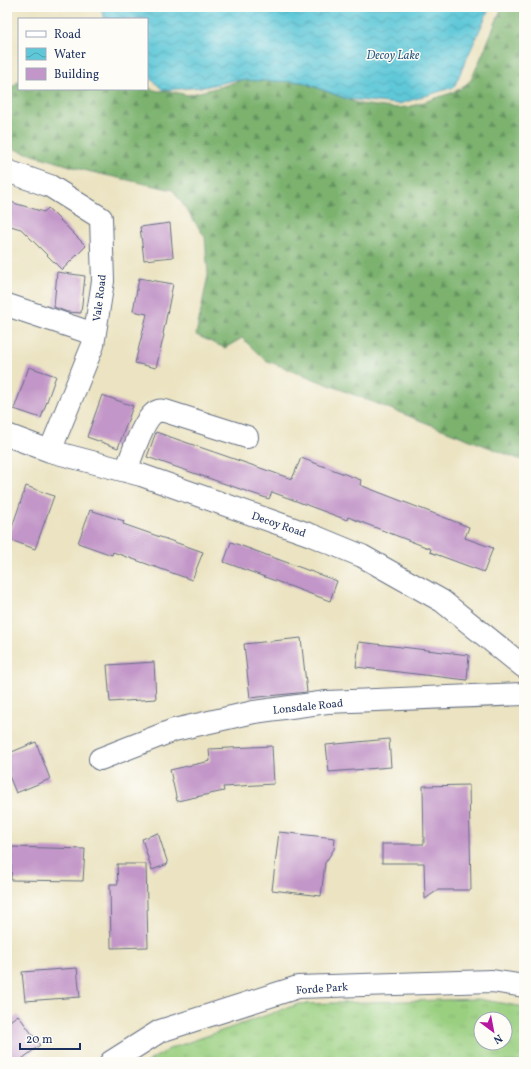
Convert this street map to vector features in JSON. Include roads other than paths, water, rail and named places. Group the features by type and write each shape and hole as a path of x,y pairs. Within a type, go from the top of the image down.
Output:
{"street":[{"name":"Vale Road","path":"7,170 50,186 101,218 103,281 93,345 50,451"},
{"path":"7,305 94,334"},
{"path":"126,472 143,427 154,413 158,411 165,411 247,437"},
{"name":"Decoy Road","path":"7,435 50,451 142,475 311,535 362,556 442,601 524,666"},
{"name":"Lonsdale Road","path":"100,759 174,730 254,712 327,702 524,694"},
{"name":"Forde Park","path":"111,1062 160,1031 298,987 492,981 524,986"}],"water":[{"name":"Decoy Lake","path":"100,7 490,7 454,87 399,104 347,99 302,82 235,80 204,87 163,90 148,76 148,18 105,18"}]}
